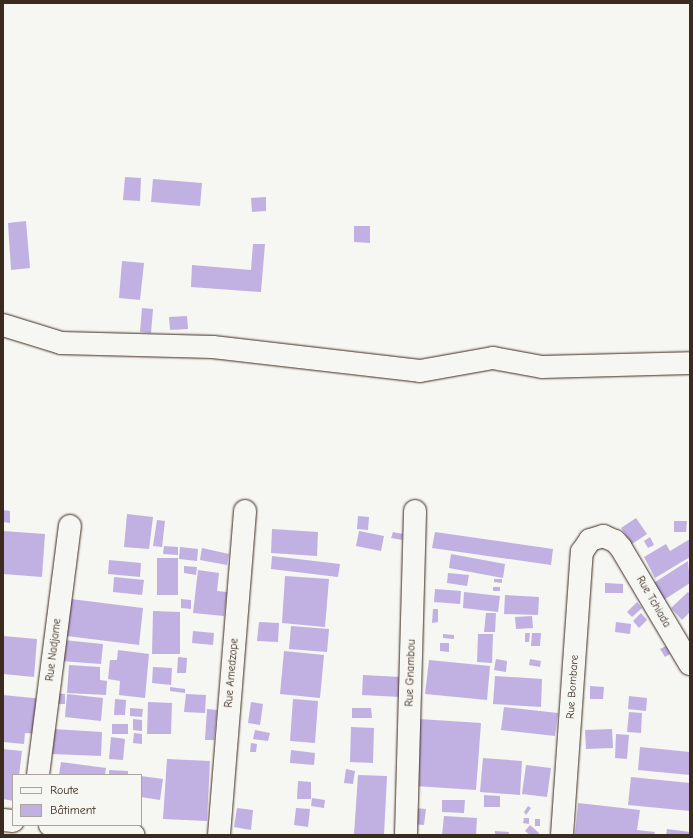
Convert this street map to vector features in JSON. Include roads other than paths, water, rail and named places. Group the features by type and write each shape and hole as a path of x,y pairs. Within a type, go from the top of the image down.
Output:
{"street":[{"path":"3,326 61,343 213,347 420,371 493,358 542,367 690,363"},
{"name":"Rue Amedzope","path":"219,835 245,511"},
{"name":"Rue Gnambou","path":"406,835 415,511"},
{"name":"Rue Nadjame","path":"38,774 70,526"},
{"name":"Rue Bombare","path":"562,835 582,552 590,540 603,536 615,541"},
{"name":"Rue Tchiada","path":"615,541 626,554 690,664"},
{"path":"58,826 124,834"}]}
